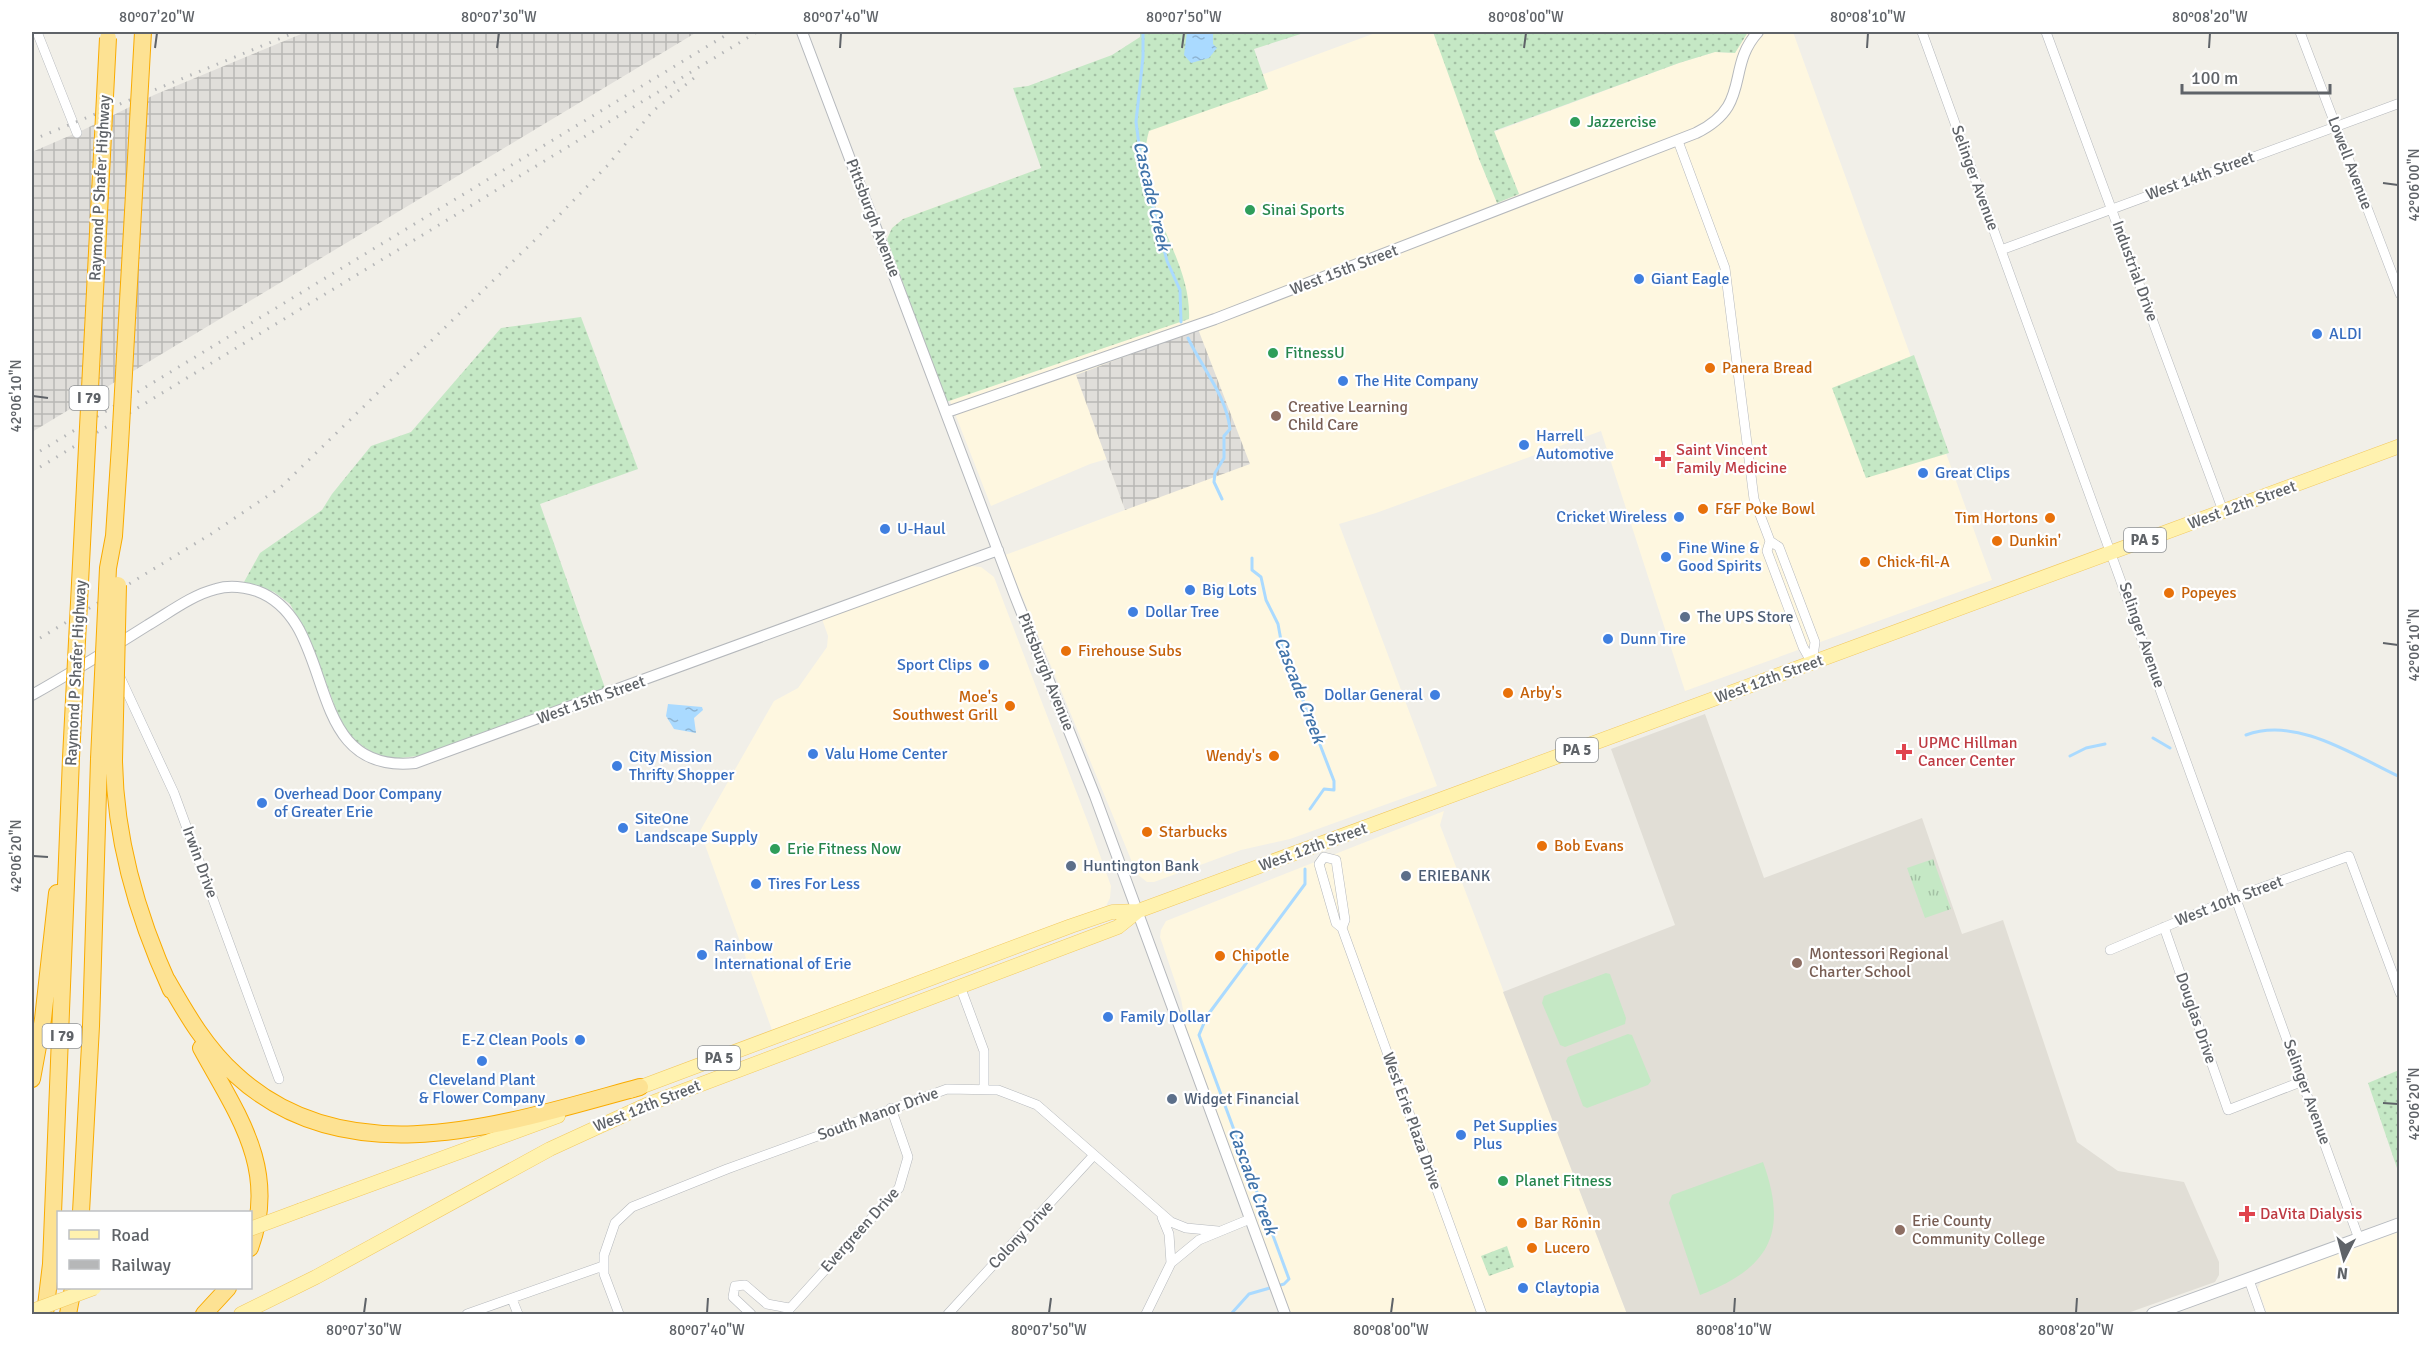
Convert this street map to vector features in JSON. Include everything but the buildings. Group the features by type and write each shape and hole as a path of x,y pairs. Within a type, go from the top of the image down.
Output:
{"highway":[{"name":"Raymond P Shafer Highway","path":"81,1211 106,760 108,568 114,536 143,32"},
{"name":"Raymond P Shafer Highway","path":"45,1314 52,1240 71,758 108,35"},
{"path":"32,1079 46,992 71,758"},
{"path":"106,760 115,792 127,863 142,917 167,980 190,1029 249,1135 257,1163 260,1195 257,1226 252,1242"},
{"path":"167,980 202,1038 247,1085 286,1110 339,1129 402,1134 472,1129 521,1119 640,1087"},
{"path":"68,1314 73,1289"},
{"path":"204,1314 226,1289"}],"main road":[{"name":"West 12th Street","path":"252,1228 640,1087 1071,926 1112,912 1138,911 1322,851 1812,663 2400,446"},
{"name":"West 12th Street","path":"241,1314 592,1128 1118,927 1138,911"},
{"path":"2153,1314 2400,1224"},
{"path":"32,1311 89,1289"}],"street":[{"path":"38,32 77,133"},
{"name":"Pittsburgh Avenue","path":"802,32 998,550 1138,911 1285,1314"},
{"name":"West 15th Street","path":"947,412 1234,313 1678,141 1713,124 1730,106 1745,50 1758,32"},
{"name":"Selinger Avenue","path":"1922,32 2113,552 2360,1239"},
{"name":"Industrial Drive","path":"2046,32 2223,511"},
{"name":"Lowell Avenue","path":"2301,32 2400,294"},
{"name":"West 14th Street","path":"2001,250 2400,103"},
{"path":"1678,141 1725,268 1752,490 1770,541 1779,547 1815,642 1812,663"},
{"path":"2389,265 2400,261"},
{"name":"West 15th Street","path":"107,650 187,602 216,589 243,587 265,594 286,610 299,630 341,733 351,745 370,757 387,764 405,764 426,761 998,550"},
{"path":"32,695 107,650"},
{"name":"Irwin Drive","path":"107,650 174,793 279,1079"},
{"name":"West Erie Plaza Drive","path":"1342,928 1345,920 1336,860 1322,851 1319,866 1336,923 1342,928 1482,1314"},
{"name":"West 10th Street","path":"2110,950 2236,897 2349,856 2400,993"},
{"name":"Douglas Drive","path":"2164,927 2228,1110 2303,1082"},
{"path":"960,986 984,1051 984,1088"},
{"name":"South Manor Drive","path":"603,1266 605,1246 615,1223 642,1202 937,1091 984,1088 1014,1094 1038,1105 1161,1215 1186,1228 1218,1231"},
{"name":"Evergreen Drive","path":"751,1314 733,1298 735,1286 745,1285 767,1304 787,1311 899,1188 908,1157 891,1108"},
{"name":"Colony Drive","path":"948,1314 1094,1155"},
{"path":"1161,1215 1168,1229 1171,1263"},
{"path":"1146,1314 1171,1263 1199,1240 1250,1219"},
{"path":"467,1314 603,1266 619,1314"},
{"path":"2249,1280 2261,1314"},
{"path":"512,1299 518,1314"}],"shaded area":[{"path":"306,32 697,32 32,432 32,152 154,95"},
{"path":"1378,32 1434,32 1479,159 1498,203 1519,194 1494,132 1679,63 1715,52 1735,53 1748,32 1793,32 1992,580 1685,691 1601,431 1376,513 1339,524 1437,786 1290,839 1241,850 1154,882 1147,882 1137,874 1005,555 1125,510 1107,459 991,506 887,239 892,228 903,219 1042,168 1185,103"},
{"path":"1198,329 1250,464 1125,510 1076,375"},
{"path":"971,566 981,567 994,577 1092,833 1111,886 1110,898 1106,906 772,1030 700,831 774,701 798,688 827,647 828,636 822,619"},
{"name":"Montessori Regional Charter School","path":"1705,714 1764,878 1922,818 1962,934 2003,920 2077,1142 2118,1171 2184,1182 2219,1262 2219,1275 2215,1282 2125,1314 1627,1314 1503,992 1675,925 1611,749"},
{"path":"1444,811 1440,825 1627,1314 1291,1314 1187,1031 1181,999 1160,937 1166,921"},
{"path":"2399,1232 2399,1314 2267,1314 2258,1288 2261,1282"}],"green space":[{"path":"1140,32 1307,32 1254,49 1268,89 1149,131 1145,155 1148,179 1154,202 1181,271 1187,295 1189,319 946,402 887,239 892,228 903,219 1041,168 1013,88 1028,86 1112,55 1140,37"},
{"path":"1433,32 1748,32 1735,53 1715,52 1679,63 1494,131 1519,194 1497,203"},
{"path":"581,317 638,469 540,504 605,688 427,755 391,759 373,753 343,728 310,640 290,604 274,592 244,582 260,553 322,510 371,446 411,432 501,328"},
{"path":"1914,355 1949,453 1866,478 1832,388"},
{"path":"1933,859 1951,909 1925,918 1907,868"},
{"path":"1606,973 1610,974 1626,1018 1625,1024 1565,1047 1560,1045 1542,1003 1544,996"},
{"path":"1628,1034 1632,1035 1651,1081 1648,1085 1587,1108 1583,1106 1566,1061 1568,1057"},
{"path":"2399,1070 2399,1174 2368,1083"},
{"path":"1763,1162 1771,1187 1774,1209 1773,1229 1767,1245 1757,1260 1743,1273 1700,1295 1669,1203 1672,1195"},
{"path":"1507,1246 1514,1267 1489,1276 1481,1256"}],"water":[{"path":"1187,32 1213,32 1213,44 1217,48 1209,58 1191,63 1184,55"},
{"path":"668,704 702,707 703,710 694,718 696,733 674,729 666,716"}],"waterway":[{"name":"Cascade Creek","path":"1143,32 1143,57 1136,122 1141,160 1167,261 1180,290 1181,322"},
{"name":"Cascade Creek","path":"1188,338 1219,393 1228,417 1230,429 1224,436 1224,458 1215,473 1214,482 1222,499"},
{"name":"Cascade Creek","path":"1252,558 1252,570 1261,577 1266,600 1278,624 1282,646 1334,781 1334,790 1324,789 1310,809"},
{"path":"2246,735 2265,730 2305,734 2345,749 2400,777"},
{"path":"2153,738 2170,748"},
{"path":"2070,756 2086,748 2105,744"},
{"name":"Cascade Creek","path":"1231,1314 1249,1294 1284,1284 1289,1279 1199,1035 1207,1016 1305,884 1305,869"}],"railway":[{"path":"32,140 296,32"},
{"path":"32,456 731,32"},
{"path":"32,472 757,32"},
{"path":"32,643 211,534 281,487 538,237 607,166 653,111 699,74"}],"place":[{"name":"Jazzercise","path":"1575,122"},
{"name":"Sinai Sports","path":"1250,210"},
{"name":"Giant Eagle","path":"1639,279"},
{"name":"ALDI","path":"2317,334"},
{"name":"FitnessU","path":"1273,353"},
{"name":"Panera Bread","path":"1710,368"},
{"name":"The Hite Company","path":"1343,381"},
{"name":"Creative Learning Child Care","path":"1276,416"},
{"name":"Harrell Automotive","path":"1524,445"},
{"name":"Saint Vincent Family Medicine","path":"1663,459"},
{"name":"Great Clips","path":"1923,473"},
{"name":"F&F Poke Bowl","path":"1703,509"},
{"name":"Cricket Wireless","path":"1679,517"},
{"name":"Tim Hortons","path":"2050,518"},
{"name":"U-Haul","path":"885,529"},
{"name":"Dunkin'","path":"1997,541"},
{"name":"Fine Wine & Good Spirits","path":"1666,557"},
{"name":"Chick-fil-A","path":"1865,562"},
{"name":"Big Lots","path":"1190,590"},
{"name":"Popeyes","path":"2169,593"},
{"name":"Dollar Tree","path":"1133,612"},
{"name":"The UPS Store","path":"1685,617"},
{"name":"Dunn Tire","path":"1608,639"},
{"name":"Firehouse Subs","path":"1066,651"},
{"name":"Sport Clips","path":"984,665"},
{"name":"Arby's","path":"1508,693"},
{"name":"Dollar General","path":"1435,695"},
{"name":"Moe's Southwest Grill","path":"1010,706"},
{"name":"UPMC Hillman Cancer Center","path":"1904,752"},
{"name":"Valu Home Center","path":"813,754"},
{"name":"Wendy's","path":"1274,756"},
{"name":"City Mission Thrifty Shopper","path":"617,766"},
{"name":"Overhead Door Company of Greater Erie","path":"262,803"},
{"name":"SiteOne Landscape Supply","path":"623,828"},
{"name":"Starbucks","path":"1147,832"},
{"name":"Bob Evans","path":"1542,846"},
{"name":"Erie Fitness Now","path":"775,849"},
{"name":"Huntington Bank","path":"1071,866"},
{"name":"ERIEBANK","path":"1406,876"},
{"name":"Tires For Less","path":"756,884"},
{"name":"Rainbow International of Erie","path":"702,955"},
{"name":"Chipotle","path":"1220,956"},
{"name":"Montessori Regional Charter School","path":"1797,963"},
{"name":"Family Dollar","path":"1108,1017"},
{"name":"E-Z Clean Pools","path":"580,1040"},
{"name":"Cleveland Plant & Flower Company","path":"482,1061"},
{"name":"Widget Financial","path":"1172,1099"},
{"name":"Pet Supplies Plus","path":"1461,1135"},
{"name":"Planet Fitness","path":"1503,1181"},
{"name":"DaVita Dialysis","path":"2247,1214"},
{"name":"Bar Rōnin","path":"1522,1223"},
{"name":"Erie County Community College","path":"1900,1230"},
{"name":"Lucero","path":"1532,1248"},
{"name":"Claytopia","path":"1523,1288"}]}
